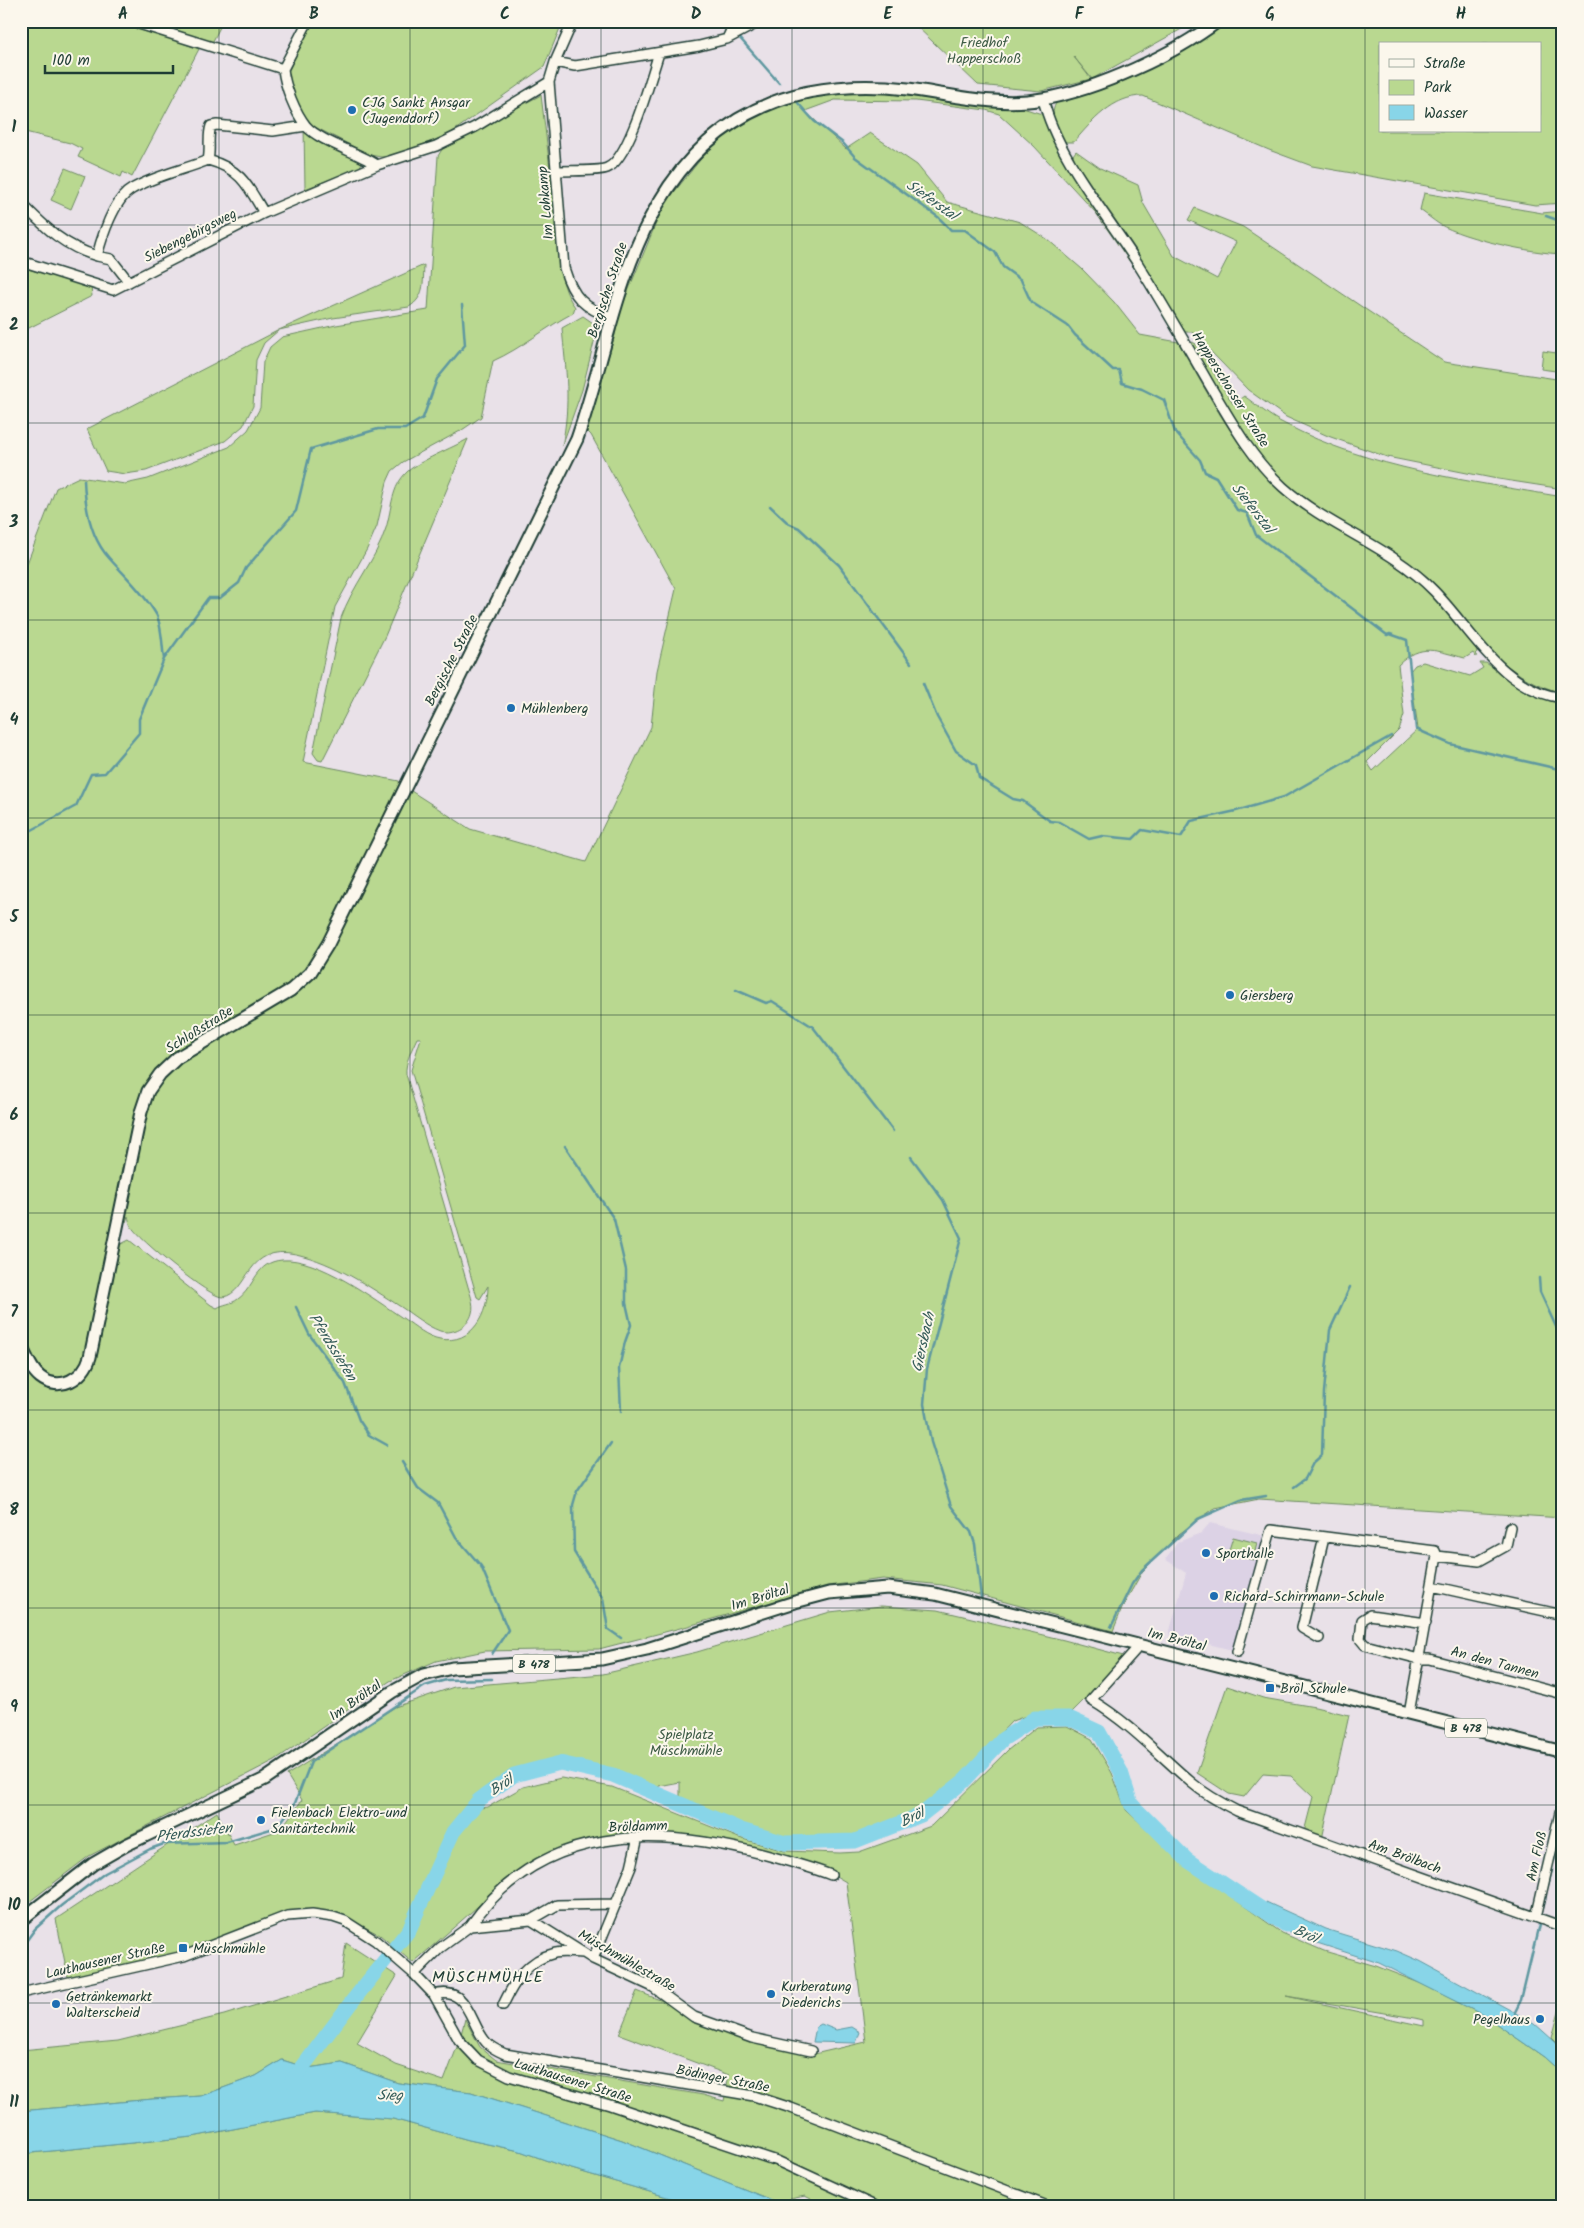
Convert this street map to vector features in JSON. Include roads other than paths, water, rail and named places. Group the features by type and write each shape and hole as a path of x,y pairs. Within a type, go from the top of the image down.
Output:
{"main road":[{"name":"Bergische Straße","path":"404,788 577,439 592,397 626,271 641,235 658,203 679,173 699,150 722,130 762,106 803,92 837,86 866,86 972,99 1019,101 1043,99 1102,82 1162,55 1218,21"},
{"name":"Schloßstraße","path":"21,1346 39,1377 46,1381 69,1382 84,1371 90,1357 141,1112 148,1091 160,1074 176,1058 271,1003 291,990 310,973 328,944 404,788"},
{"name":"Im Bröltal","path":"21,1920 93,1864 126,1845 265,1779 392,1692 423,1675 452,1668 602,1659 647,1649 829,1593 888,1588 935,1594 1563,1752"}],"street":[{"path":"308,21 283,69 290,96 306,126 319,136 361,155 377,165"},
{"name":"Im Lohkamp","path":"573,21 555,62 549,82 564,268 570,286 576,296 586,306 612,318"},
{"path":"727,39 735,21"},
{"path":"555,62 575,66 659,53 727,39 761,21"},
{"path":"139,24 283,69"},
{"path":"556,171 607,168 620,158 630,138 659,53"},
{"name":"Siebengebirgsweg","path":"21,261 113,290 264,213 377,165 436,146 475,127 549,82"},
{"name":"Happerschosser Straße","path":"1043,99 1054,133 1064,154 1138,264 1240,436 1264,466 1295,498 1323,517 1406,566 1434,591 1475,641 1505,671 1542,693 1563,698"},
{"path":"208,160 210,152 208,137 211,126 273,130 306,126"},
{"path":"97,256 102,235 115,208 130,189 208,160 226,165 247,183 264,213"},
{"path":"21,203 56,237 83,252 111,259 129,282"},
{"path":"1436,1556 1479,1561 1506,1546 1510,1527"},
{"path":"1237,1652 1271,1530 1324,1538 1429,1549 1434,1551 1436,1556 1426,1624 1409,1714"},
{"path":"1320,1638 1302,1628 1324,1538"},
{"path":"1432,1586 1563,1615"},
{"name":"An den Tannen","path":"1426,1624 1370,1614 1362,1620 1360,1639 1365,1645 1420,1659 1429,1659 1563,1694"},
{"name":"Am Brölbach","path":"1140,1645 1091,1700 1114,1713 1192,1783 1214,1799 1237,1811 1563,1927"},
{"name":"Am Floß","path":"1536,1918 1563,1800"},
{"path":"593,1959 631,1867 638,1837"},
{"name":"Bröldamm","path":"470,1926 480,1912 505,1888 534,1865 568,1851 607,1839 638,1837 692,1840 733,1847 812,1868 831,1875"},
{"path":"411,1971 470,1926 531,1920 557,1905 615,1904"},
{"name":"Lauthausener Straße","path":"21,1993 184,1956 287,1916 312,1914 333,1917 345,1921 376,1941 411,1971 434,1995 459,2040 478,2060 509,2076 610,2105 777,2161 877,2207"},
{"name":"Müschmühlestraße","path":"531,1920 593,1959 653,1987 694,2016 752,2038 811,2051"},
{"path":"503,2005 516,1978 533,1964 556,1953 583,1953"},
{"name":"Bödinger Straße","path":"434,1995 448,1994 461,2000 485,2041 494,2049 505,2054 754,2096 819,2118 1050,2207"}],"water":[{"path":"1266,1902 1325,1929 1397,1951 1420,1961 1534,2023 1563,2049 1563,2074 1544,2057 1485,2016 1379,1963 1314,1942 1271,1924"},
{"path":"821,2024 836,2030 852,2027 860,2032 856,2043 813,2042 816,2027"},
{"name":"Sieg","path":"282,2060 308,2068 342,2063 398,2083 471,2092 622,2140 776,2202 779,2207 701,2207 565,2167 520,2151 469,2140 393,2119 315,2113 192,2137 21,2154 21,2111 201,2096 256,2076"}],"waterway":[{"name":"Sieferstal","path":"738,36 779,83"},
{"name":"Sieferstal","path":"798,103 814,121 843,143 855,157 938,217 951,230 965,230 995,252 1003,267 1021,280 1031,302 1068,326 1075,335 1113,370 1119,370 1122,383 1142,389 1164,400 1175,432 1200,460 1205,472 1216,477 1237,510 1247,513 1256,535 1387,635 1390,634 1407,640 1416,729 1450,744 1563,770"},
{"path":"1546,216 1563,222"},
{"path":"21,836 76,806 91,774 105,773 139,733 139,719 164,659 208,598 220,598 239,583 246,568 296,511 311,449 378,429 405,429 423,418 437,379 465,345 462,305"},
{"path":"84,480 87,511 97,541 109,558 140,591 156,614 161,629 164,659"},
{"path":"770,506 788,523 799,528 839,565 911,663"},
{"path":"923,683 937,717 956,751 976,765 979,778 1013,799 1023,801 1050,821 1059,822 1089,839 1102,836 1133,839 1142,830 1181,837 1191,821 1236,811 1284,797 1391,736"},
{"name":"Giersbach","path":"736,990 766,1003 772,1001 813,1027 893,1131"},
{"path":"565,1146 614,1219 626,1270 626,1303 631,1325 619,1368 621,1411"},
{"name":"Giersbach","path":"911,1157 943,1200 961,1238 927,1369 924,1404 931,1442 951,1506 971,1532 975,1544 981,1597"},
{"path":"1539,1278 1540,1292 1563,1342"},
{"path":"1294,1487 1305,1479 1313,1463 1322,1455 1324,1392 1330,1330 1350,1287"},
{"name":"Pferdssiefen","path":"296,1307 309,1334 345,1383 359,1420 369,1435 387,1445"},
{"path":"611,1443 577,1491 573,1505 574,1552 603,1599 608,1629 621,1638"},
{"name":"Pferdssiefen","path":"402,1462 418,1488 438,1503 456,1537 481,1566 508,1630 492,1654"},
{"path":"1111,1627 1132,1584 1142,1570 1198,1519 1241,1500 1266,1496"},
{"path":"1563,1511 1563,1523"},
{"name":"Pferdssiefen","path":"21,1948 35,1929 62,1905 105,1873 150,1849 164,1844 227,1842 274,1828 281,1822 295,1803 311,1762 425,1686 446,1680 492,1679"},
{"name":"Bröl","path":"292,2081 409,1930 453,1832 479,1800 514,1775 560,1763 613,1775 741,1830 785,1843 855,1841 921,1815 964,1781 1003,1739 1035,1718 1069,1718 1099,1732 1121,1772 1131,1804 1187,1860 1286,1925"},
{"path":"1560,1834 1563,1820"},
{"path":"1554,1861 1558,1845"},
{"path":"1548,1885 1552,1870"},
{"path":"1543,1907 1546,1895"},
{"path":"1514,2014 1521,2000 1539,1925"}],"place":[{"name":"CJG Sankt Ansgar (Jugenddorf)","path":"352,110"},
{"name":"Mühlenberg","path":"511,708"},
{"name":"Giersberg","path":"1230,995"},
{"name":"Sporthalle","path":"1206,1553"},
{"name":"Richard-Schirrmann-Schule","path":"1214,1596"},
{"name":"Bröl Schule","path":"1270,1688"},
{"name":"Fielenbach Elektro-und Sanitärtechnik","path":"261,1820"},
{"name":"Müschmühle","path":"183,1948"},
{"name":"Kurberatung Diederichs","path":"771,1994"},
{"name":"Getränkemarkt Walterscheid","path":"56,2004"},
{"name":"Pegelhaus","path":"1540,2019"}],"district":[{"name":"MÜSCHMÜHLE","path":"488,1976"}],"park label":[{"name":"Friedhof Happerschoß","path":"984,50"},
{"name":"Spielplatz Müschmühle","path":"686,1742"}]}
